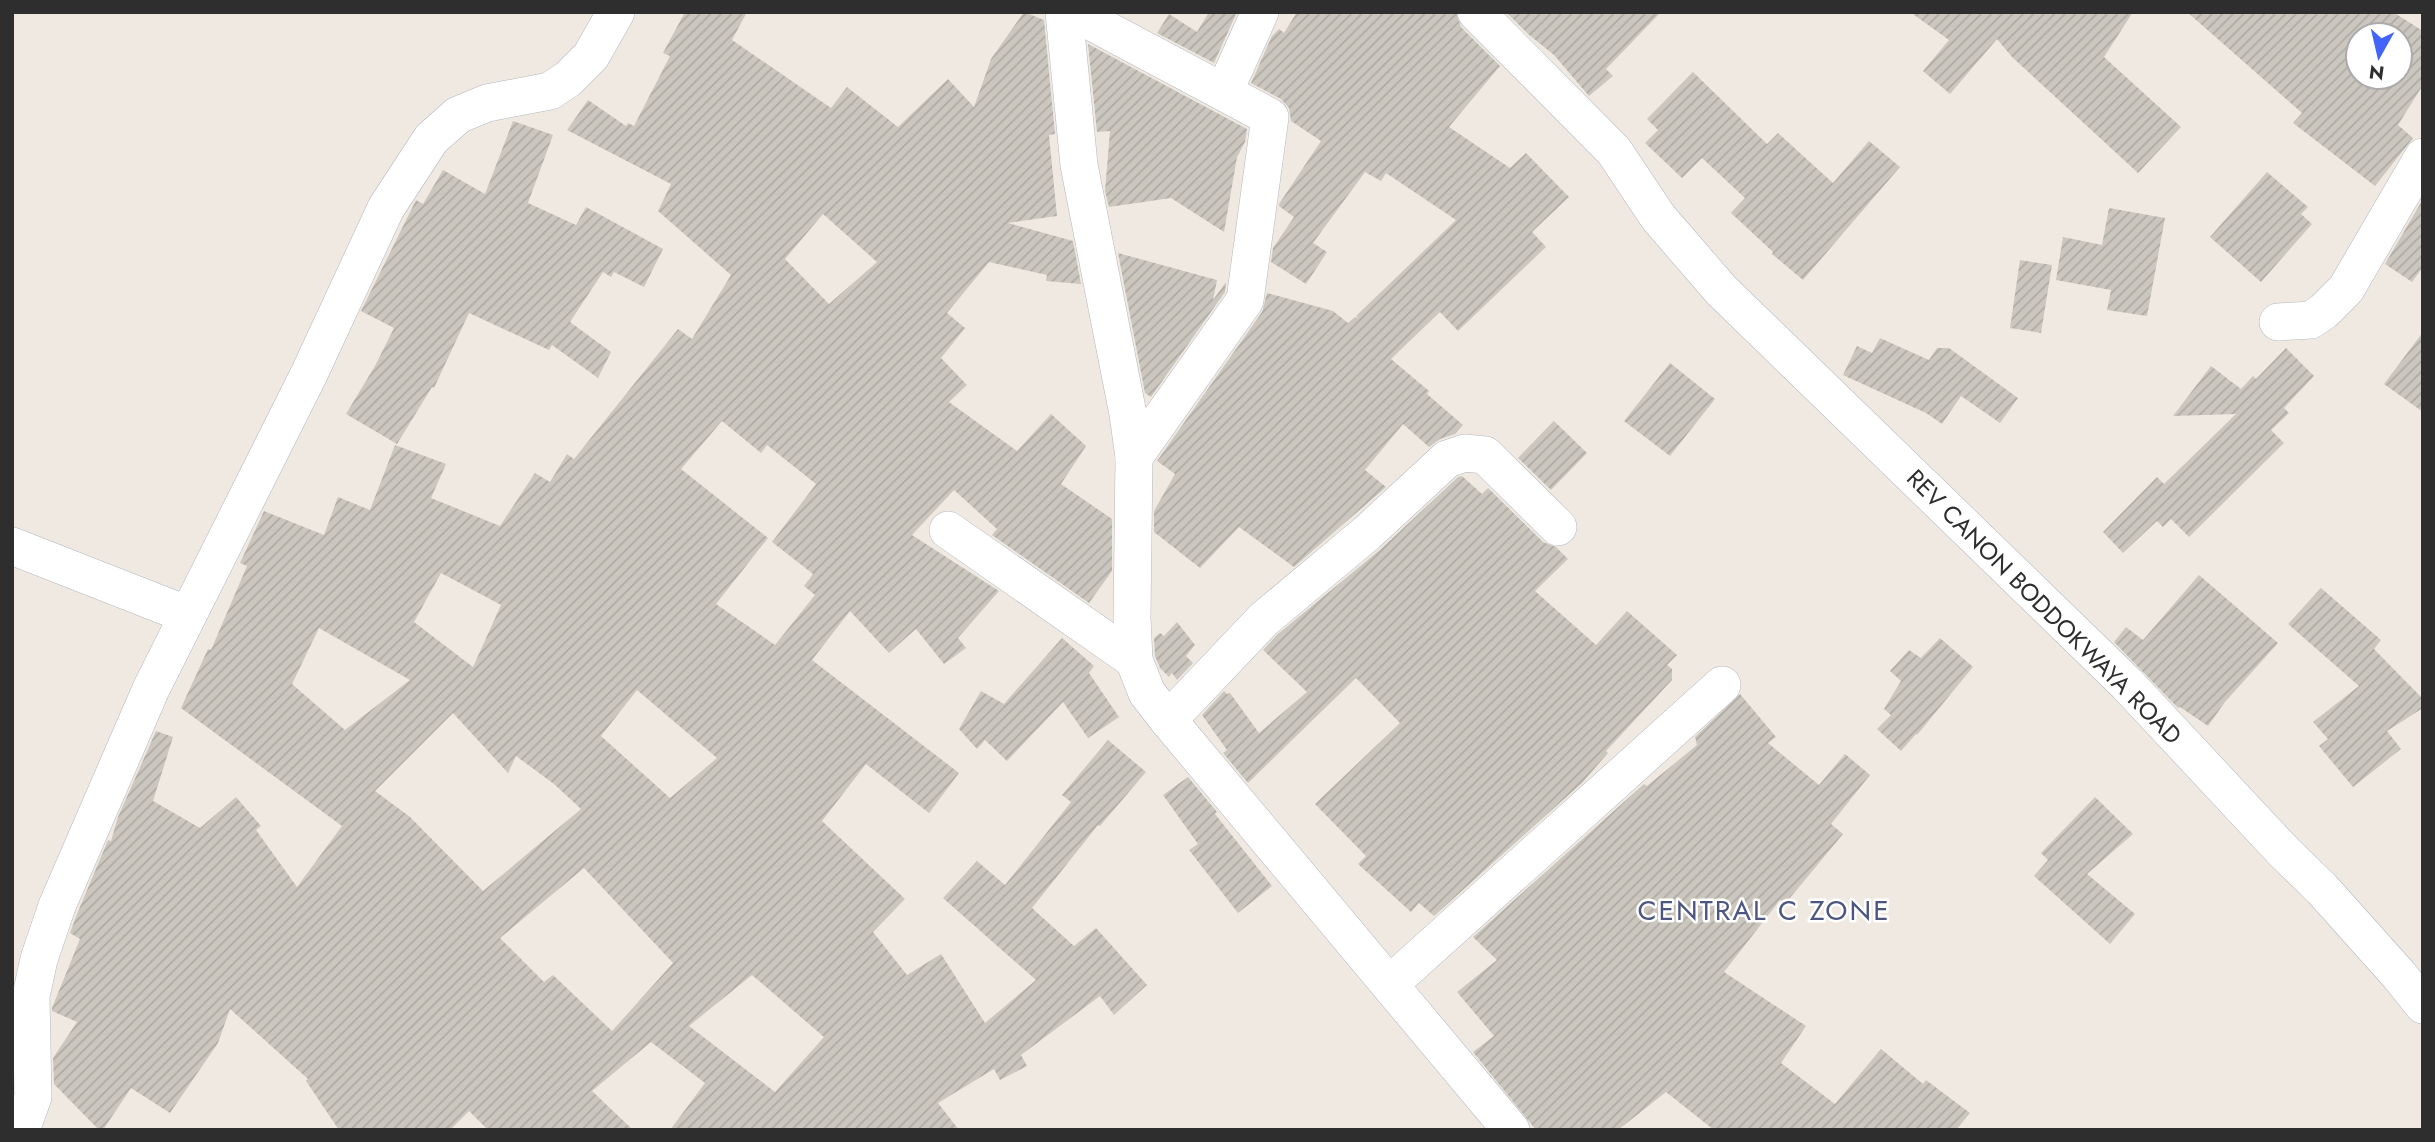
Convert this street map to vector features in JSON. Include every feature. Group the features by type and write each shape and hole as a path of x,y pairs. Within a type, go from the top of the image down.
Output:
{"street":[{"path":"21,1130 33,1097 31,996 38,959 68,880 152,689 309,374 386,208 431,139 458,115 487,103 550,91 568,79 591,57 616,12"},
{"path":"1064,12 1079,165 1134,457 1134,660 1147,693 1511,1130"},
{"path":"1073,12 1270,117 1245,300 1134,457"},
{"path":"1224,92 1260,12"},
{"name":"REV CANON BODDOKWAYA ROAD","path":"1476,12 1614,151 1658,217 1721,290 2127,684 2322,889 2423,1005"},
{"path":"2278,322 2311,320 2346,289 2423,157"},
{"path":"1168,720 1264,619 1367,533 1447,459 1465,453 1485,455 1558,527"},
{"path":"948,530 1134,660"},
{"path":"12,546 188,615"},
{"path":"1391,984 1722,685"}],"building":[{"path":"685,12 747,12 732,40 831,108 847,87 898,127 948,79 974,107 991,59 1024,12 1044,20 1055,134 1049,135 1057,216 1008,223 1073,241 1081,284 1046,281 1047,275 989,262 947,313 965,328 941,358 967,385 949,402 1017,451 1051,414 1086,446 1061,484 1112,519 1112,571 1089,603 992,535 997,529 954,490 912,535 999,591 958,638 966,648 944,664 916,629 889,653 850,611 812,660 959,773 929,813 866,764 822,821 905,899 873,932 907,975 941,954 985,1023 1036,980 943,898 977,861 1005,885 1071,802 1062,795 1108,740 1146,772 1100,826 1098,825 1032,908 1074,946 1096,928 1147,985 1114,1015 1100,996 1021,1055 1027,1066 1000,1080 994,1069 938,1103 959,1130 670,1130 705,1083 651,1042 592,1091 633,1130 488,1130 469,1111 450,1130 339,1130 306,1081 308,1079 230,1009 218,1043 170,1113 131,1088 103,1130 99,1130 54,1084 53,1058 77,1022 52,1011 52,1008 80,939 70,933 77,914 108,840 111,841 118,817 156,731 173,737 153,801 200,828 236,797 261,826 256,830 297,887 342,826 181,708 208,649 211,650 247,566 240,563 264,511 324,535 338,497 370,510 395,445 446,464 431,498 500,526 535,473 550,482 567,454 574,459 678,329 692,339 731,275 658,211 671,184 567,130 588,100 626,126 628,123 634,126 670,56 663,53","holes":["823,214 877,262 829,304 785,259","722,421 761,453 767,445 816,484 772,542 813,574 804,586 815,595 775,645 716,604 768,538 681,469","441,573 501,605 473,667 414,622","319,628 410,680 345,730 292,684","637,690 717,758 670,798 601,736","453,713 508,773 516,756 554,784 581,809 483,891 410,817 375,791","584,868 673,963 612,1031 553,975 544,982 500,938","752,975 824,1037 775,1092 689,1026"]},
{"path":"1209,12 1236,14 1214,63 1157,33 1169,14 1197,32"},
{"path":"1297,12 1456,12 1461,27 1500,66 1449,127 1510,168 1526,153 1569,197 1532,232 1546,247 1458,331 1440,312 1391,359 1463,425 1455,434 1440,439 1429,447 1403,424 1365,470 1386,487 1294,567 1239,527 1200,568 1154,532 1154,511 1175,474 1157,461 1262,312 1267,293 1333,311 1348,323 1355,317 1359,318 1356,316 1456,220 1386,173 1381,181 1365,172 1313,243 1327,252 1306,284 1271,262 1273,248 1294,217 1279,204 1321,141 1291,121 1289,108 1281,99 1251,83 1272,36 1279,29 1284,33"},
{"path":"1506,12 1661,12 1606,69 1613,76 1589,96 1554,55"},
{"path":"1910,12 2133,12 2104,57 2181,127 2138,173 2012,57 1997,39 1950,94 1923,71 1949,40"},
{"path":"2187,12 2393,12 2407,21 2344,21 2344,91 2414,91 2414,25 2423,31 2423,85 2398,125 2413,138 2375,186 2293,123 2302,113"},
{"path":"1088,44 1247,129 1245,142 1237,157 1224,232 1171,198 1109,207 1105,191 1110,131 1097,132"},
{"path":"1693,72 1767,144 1778,133 1833,183 1869,141 1900,167 1803,280 1731,213 1745,198 1702,158 1682,178 1645,143 1658,130 1647,119"},
{"path":"513,121 553,135 528,203 576,225 586,207 663,249 644,287 614,272 611,277 603,272 570,322 611,352 598,378 552,345 549,350 469,313 434,388 432,387 397,444 346,414 394,328 361,311 416,200 423,204 443,170 485,194"},
{"path":"2267,172 2308,207 2301,214 2312,224 2261,282 2210,237"},
{"path":"2423,199 2423,267 2412,282 2385,264"},
{"path":"2109,208 2165,218 2147,316 2107,310 2111,290 2056,280 2063,237 2102,245"},
{"path":"1118,253 1217,280 1213,300 1226,282 1225,292 1151,397 1145,393"},
{"path":"2020,260 2052,265 2041,333 2010,328"},
{"path":"2423,332 2423,412 2384,384"},
{"path":"1880,338 1929,360 1937,348 1949,348 2018,398 2000,423 1961,396 1942,424 1926,413 1843,375 1857,346 1872,353"},
{"path":"2286,348 2314,376 2284,408 2289,413 2271,430 2284,443 2189,537 2171,519 2163,527 2157,521 2123,553 2103,532 2157,477 2164,484 2236,414 2173,416 2211,366 2241,389 2253,376 2256,379"},
{"path":"1670,363 1715,399 1670,456 1624,421"},
{"path":"1554,421 1587,453 1551,490 1518,458"},
{"path":"1462,476 1482,494 1488,488 1543,542 1556,547 1568,559 1535,591 1596,645 1627,611 1677,655 1667,665 1672,669 1672,680 1606,751 1608,753 1582,783 1434,916 1419,903 1411,912 1358,864 1366,856 1315,804 1400,723 1356,678 1248,783 1223,753 1227,750 1202,715 1224,691 1230,693 1259,733 1307,692 1263,650 1278,634 1381,549"},
{"path":"2199,575 2278,643 2225,702 2208,726 2178,708 2114,642 2126,627 2143,640"},
{"path":"2321,588 2381,640 2374,649 2423,699 2423,708 2387,731 2401,749 2353,787 2319,746 2328,739 2313,722 2359,686 2288,624"},
{"path":"1177,622 1195,645 1186,656 1193,663 1177,680 1172,673 1169,677 1160,668 1155,656 1154,638 1160,633 1164,636"},
{"path":"1062,638 1094,666 1089,673 1119,717 1088,738 1063,702 1007,761 985,740 977,749 959,729 981,691 1004,704"},
{"path":"1940,638 1973,667 1901,751 1877,729 1891,715 1884,709 1901,681 1890,671 1909,650 1921,658"},
{"path":"1740,694 1776,737 1768,743 1819,785 1845,754 1870,775 1831,824 1843,834 1785,904 1780,900 1724,972 1806,1026 1781,1063 1835,1104 1881,1049 1923,1084 1926,1080 1970,1113 1956,1130 1714,1130 1666,1092 1618,1130 1536,1130 1473,1052 1494,1036 1457,992 1497,960 1473,937 1644,784 1647,786 1697,745 1695,737"},
{"path":"1188,777 1272,886 1238,913 1189,850 1198,844 1163,795"},
{"path":"2095,797 2133,834 2087,874 2135,914 2110,944 2034,876 2048,860 2041,853"}],"district":[{"name":"CENTRAL C ZONE","path":"1764,910"}]}
